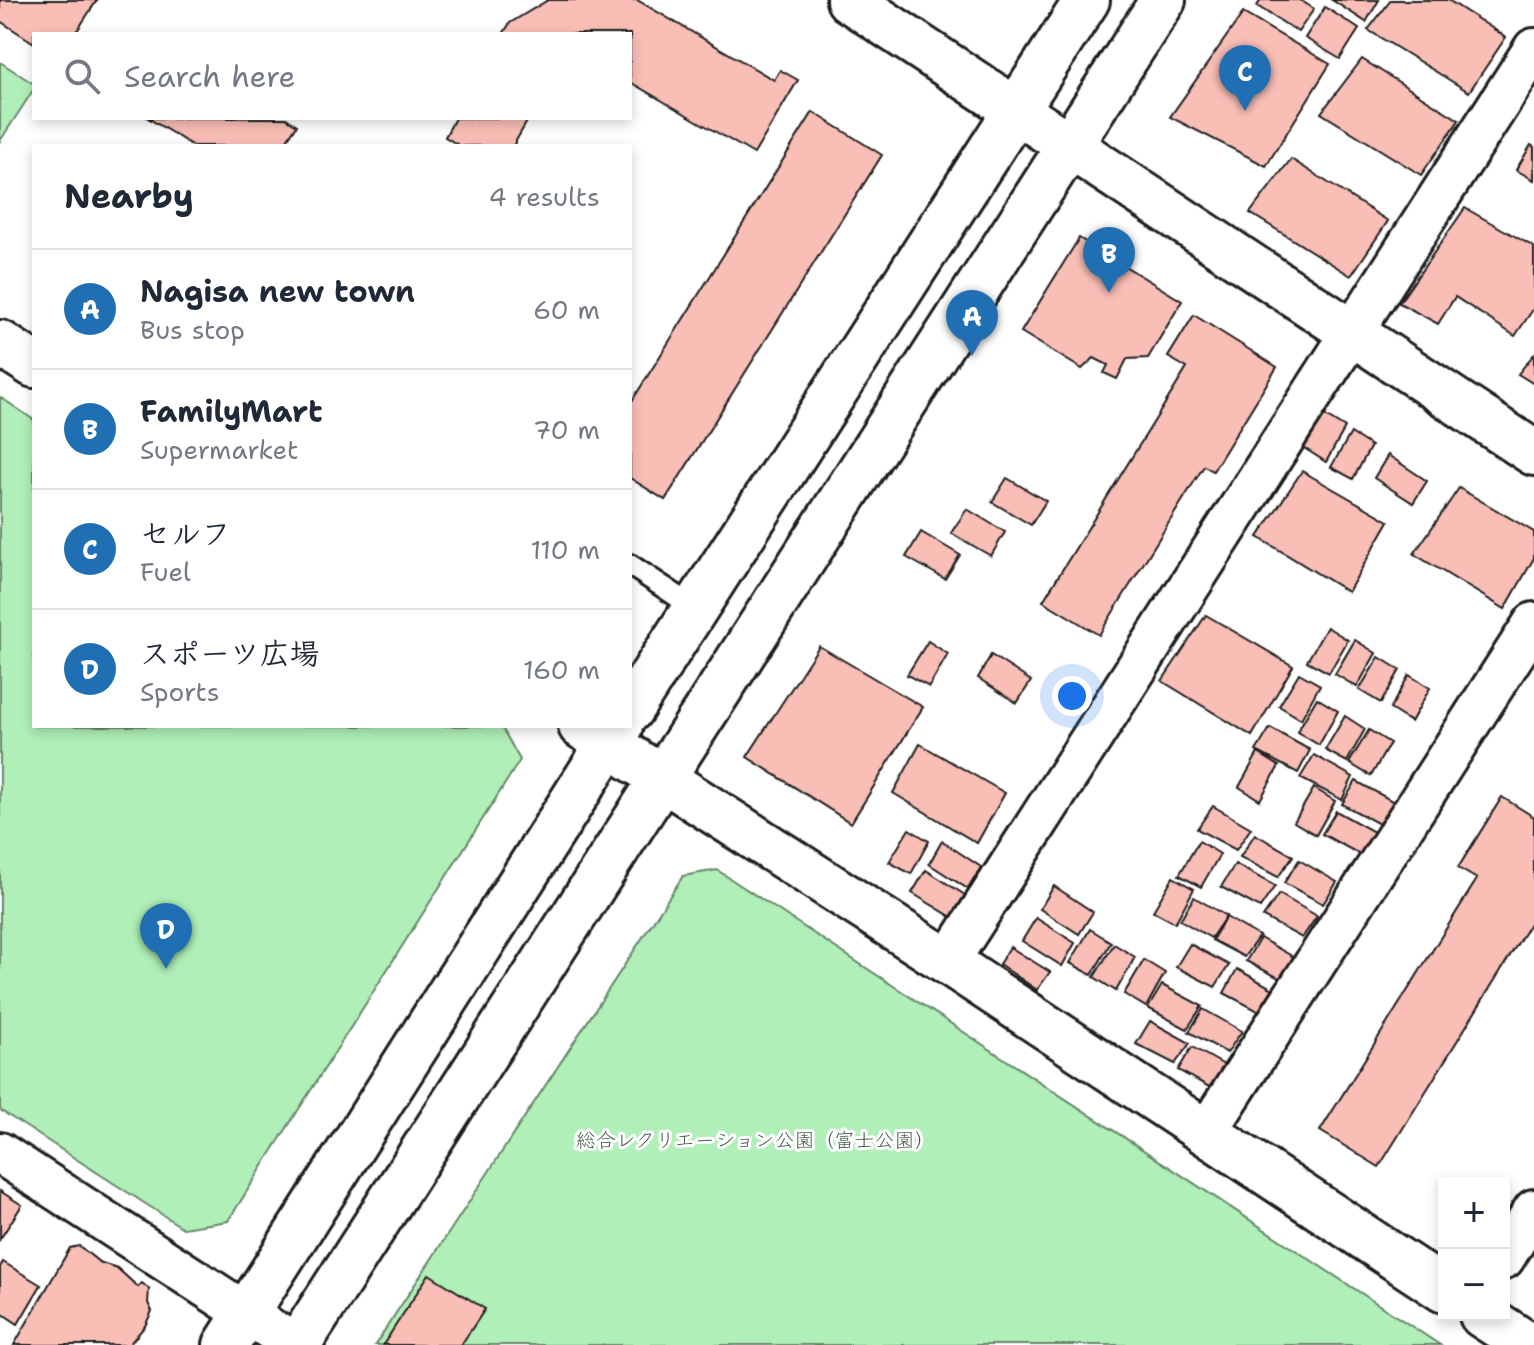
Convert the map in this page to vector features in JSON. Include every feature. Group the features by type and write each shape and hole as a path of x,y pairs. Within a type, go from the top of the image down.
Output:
{"street":[{"path":"849,0 1534,453"},
{"path":"632,695 695,608 1087,0"},
{"path":"0,1153 236,1329 296,1345 1163,0"},
{"path":"948,962 1534,49"},
{"path":"0,343 32,364"},
{"path":"1206,1133 1534,623"},
{"path":"236,1329 609,728"},
{"path":"612,728 661,779 948,962 1438,1286"},
{"path":"1510,1249 1534,1210"},
{"path":"1491,1321 1528,1345"}],"lane":[{"path":"632,566 695,608"}],"green space":[{"path":"0,62 32,83 32,92 0,141"},
{"path":"0,397 32,419 32,728 502,728 520,760 228,1221 183,1228 0,1110"},
{"name":"総合レクリエーション公園（富士公園）","path":"717,870 1440,1345 375,1345 683,876"}],"building":[{"path":"0,0 97,0 76,32 32,32 32,42 0,21"},
{"path":"548,0 637,0 774,80 780,70 798,80 754,154 632,83 632,32 504,32 510,23"},
{"path":"1261,0 1300,0 1314,9 1298,32 1257,6"},
{"path":"1332,0 1379,0 1366,22"},
{"path":"1391,0 1448,0 1506,37 1469,92 1368,30"},
{"path":"1325,7 1359,29 1340,59 1305,38"},
{"path":"1243,13 1330,64 1266,166 1170,117"},
{"path":"1362,59 1459,120 1421,175 1321,113"},
{"path":"813,112 882,155 665,500 632,479 632,401"},
{"path":"151,120 289,120 297,125 284,144 190,144"},
{"path":"454,120 528,120 514,144 457,144 445,137"},
{"path":"1531,145 1534,147 1534,180 1516,170"},
{"path":"1291,159 1388,221 1351,276 1250,213"},
{"path":"1465,208 1534,247 1534,308 1515,336 1455,297 1438,324 1399,303"},
{"path":"1079,238 1182,301 1148,358 1127,359 1117,379 1104,373 1108,365 1094,358 1082,369 1021,332"},
{"path":"1194,315 1277,367 1213,471 1204,466 1099,635 1043,601 1187,368 1168,357"},
{"path":"1534,354 1534,384 1518,374"},
{"path":"1324,415 1345,428 1326,462 1304,448"},
{"path":"1351,433 1371,446 1353,479 1331,467"},
{"path":"1388,455 1427,481 1413,503 1374,478"},
{"path":"1302,471 1389,521 1348,592 1258,537"},
{"path":"1007,478 1046,501 1031,525 992,502"},
{"path":"1459,488 1534,532 1534,558 1505,609 1414,554"},
{"path":"967,509 1005,532 991,556 951,533"},
{"path":"921,532 960,555 945,579 906,557"},
{"path":"1206,615 1293,666 1252,736 1162,681"},
{"path":"1327,627 1348,640 1329,673 1307,661"},
{"path":"1355,640 1376,653 1357,687 1335,674"},
{"path":"928,641 948,654 929,687 907,675"},
{"path":"819,646 923,707 851,823 747,757"},
{"path":"991,655 1031,681 1017,703 978,678"},
{"path":"1379,657 1400,670 1381,703 1359,690"},
{"path":"1299,673 1320,685 1301,719 1279,706"},
{"path":"1409,675 1430,688 1411,722 1390,709"},
{"path":"1317,698 1338,711 1319,745 1297,732"},
{"path":"1345,716 1365,729 1347,762 1325,750"},
{"path":"1270,728 1310,750 1298,773 1256,751"},
{"path":"1369,730 1390,743 1371,776 1349,763"},
{"path":"920,744 1005,793 977,843 893,793"},
{"path":"1258,753 1279,766 1260,800 1239,787"},
{"path":"1314,755 1353,777 1342,800 1300,778"},
{"path":"1356,781 1396,803 1381,825 1342,804"},
{"path":"1314,788 1335,801 1316,835 1294,822"},
{"path":"1502,797 1534,817 1534,917 1379,1167 1320,1131 1477,879 1458,868"},
{"path":"1213,806 1251,828 1236,850 1197,829"},
{"path":"1336,811 1376,833 1361,855 1322,834"},
{"path":"909,829 929,841 911,874 889,862"},
{"path":"1255,834 1293,856 1278,877 1240,857"},
{"path":"942,841 981,867 968,889 929,864"},
{"path":"1199,841 1220,854 1201,887 1179,875"},
{"path":"1299,860 1337,882 1323,904 1284,883"},
{"path":"1235,864 1275,886 1260,908 1221,887"},
{"path":"926,870 965,895 952,917 912,893"},
{"path":"1173,877 1194,889 1175,923 1153,911"},
{"path":"1054,886 1093,912 1079,934 1040,909"},
{"path":"1279,894 1317,916 1302,938 1263,917"},
{"path":"1194,897 1226,916 1211,938 1180,920"},
{"path":"1226,917 1259,936 1244,957 1212,940"},
{"path":"1036,918 1075,943 1062,966 1022,941"},
{"path":"1090,929 1111,942 1092,975 1070,963"},
{"path":"1260,938 1299,960 1285,981 1246,961"},
{"path":"1114,944 1135,957 1116,991 1094,977"},
{"path":"1190,944 1229,965 1215,987 1176,967"},
{"path":"1010,947 1050,972 1037,990 999,964"},
{"path":"1144,960 1165,973 1146,1007 1124,994"},
{"path":"1237,969 1277,991 1262,1013 1224,993"},
{"path":"1162,985 1202,1006 1187,1029 1148,1008"},
{"path":"1203,1009 1242,1031 1227,1053 1189,1032"},
{"path":"1150,1021 1190,1043 1175,1064 1136,1044"},
{"path":"1192,1047 1226,1066 1211,1088 1178,1070"},
{"path":"0,1191 22,1205 0,1239"},
{"path":"79,1246 99,1262 117,1268 138,1287 142,1283 149,1289 148,1303 152,1311 145,1326 129,1345 14,1345 70,1248"},
{"path":"3,1262 41,1285 18,1324 0,1312 0,1267"},
{"path":"429,1274 485,1309 461,1345 383,1345"}],"place":[{"name":"セルフ","path":"1245,111"},
{"name":"FamilyMart","path":"1109,293"},
{"name":"Nagisa new town","path":"972,356"},
{"name":"スポーツ広場","path":"166,969"}]}
